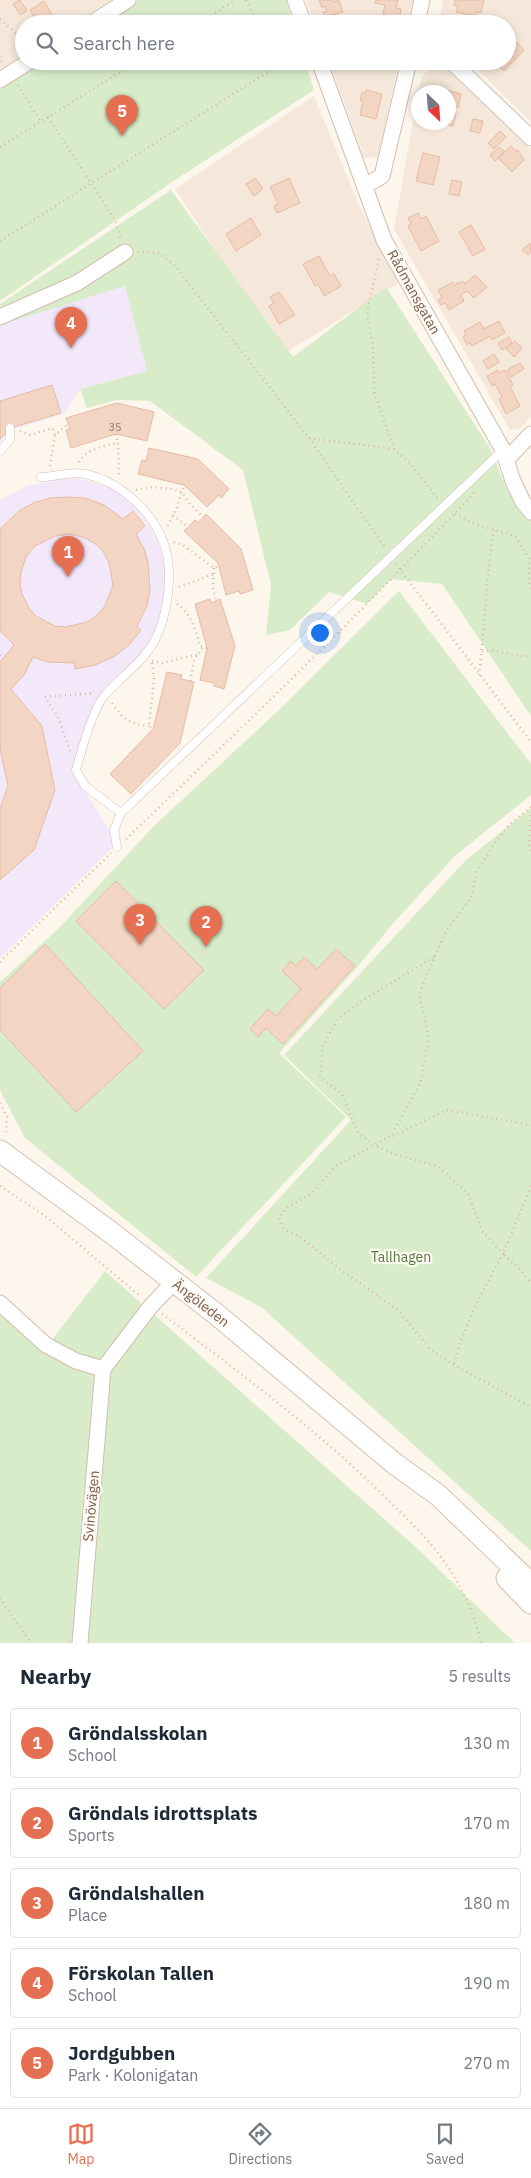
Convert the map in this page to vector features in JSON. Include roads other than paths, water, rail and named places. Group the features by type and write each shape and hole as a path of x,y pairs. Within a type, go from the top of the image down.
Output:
{"main road":[{"name":"Ängöleden","path":"3,1141 109,1231 216,1314 395,1464 438,1495 531,1584"},
{"name":"Ängöleden","path":"395,1464 430,1503 483,1553 531,1603"}],"street":[{"path":"104,15 128,0"},
{"path":"295,0 301,15"},
{"path":"419,15 422,0"},
{"path":"5,77 16,70"},
{"name":"Rådmansgatan","path":"322,70 384,240 505,454 513,481 523,502 531,512"},
{"path":"365,186 382,176 406,70"},
{"path":"460,70 531,138"},
{"path":"0,317 77,283 125,252"},
{"path":"505,454 531,434"},
{"path":"0,1303 46,1345 76,1360 103,1369 151,1306 174,1282"},
{"name":"Svinövägen","path":"80,1643 103,1369"}],"lane":[{"path":"0,451 10,440 10,428"},
{"path":"118,847 114,830 121,812 445,505 505,454"},
{"path":"44,477 66,472 86,474 105,481 122,491 145,511 165,545 169,581 166,614 154,641 141,659 103,697 83,743 76,770 85,786 121,812"}],"place":[{"name":"Jordgubben","path":"122,136"},
{"name":"Förskolan Tallen","path":"71,348"},
{"name":"Gröndalsskolan","path":"68,577"},
{"name":"Gröndalshallen","path":"140,945"},
{"name":"Gröndals idrottsplats","path":"206,947"}],"park label":[{"name":"Tallhagen","path":"401,1257"}]}
